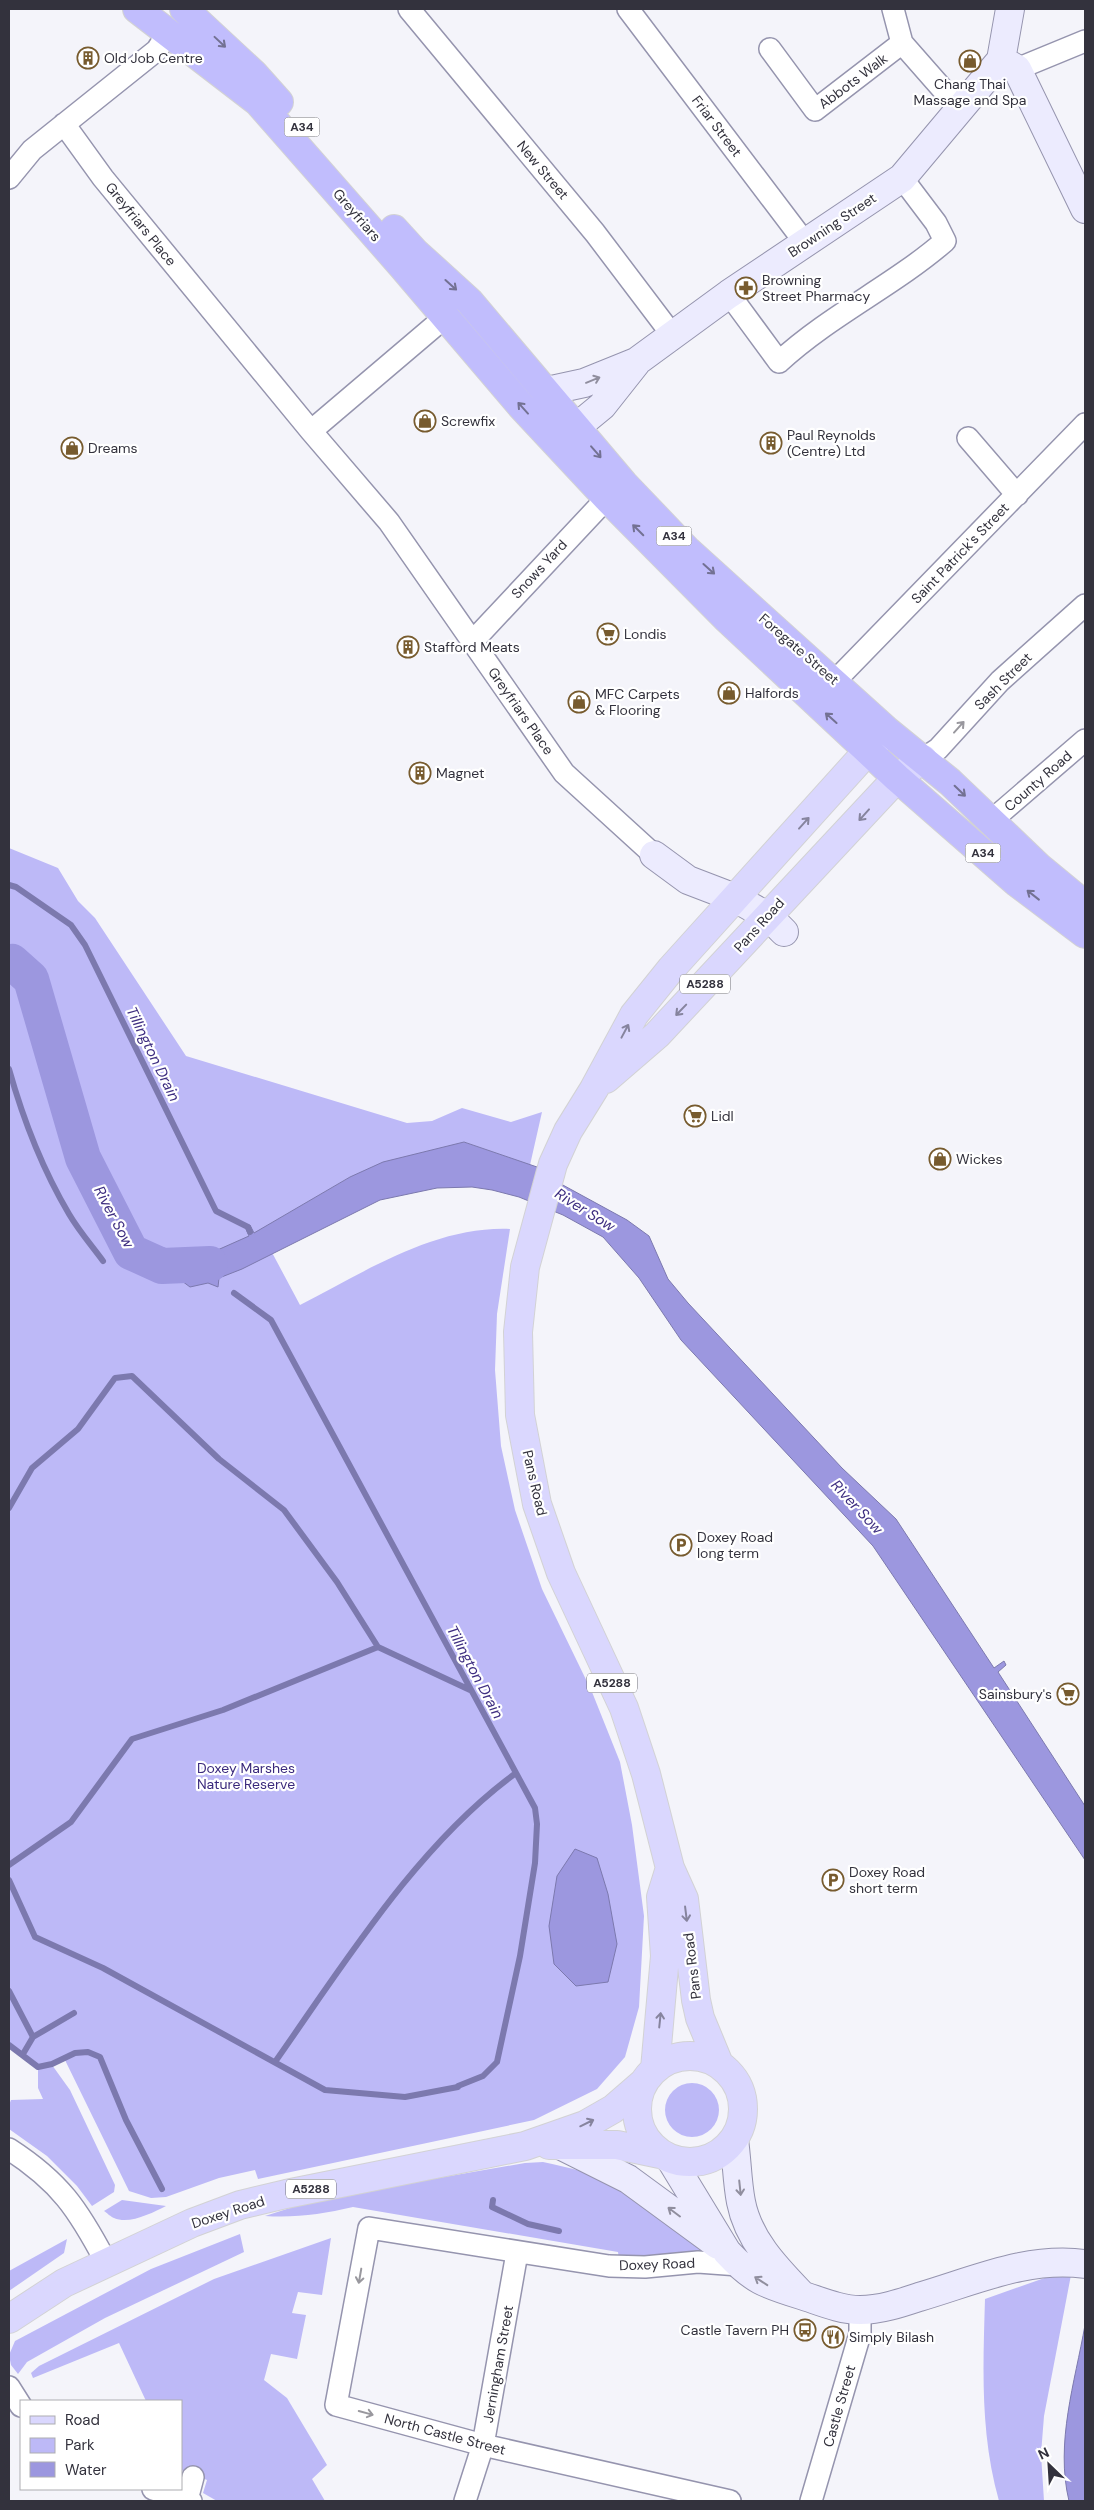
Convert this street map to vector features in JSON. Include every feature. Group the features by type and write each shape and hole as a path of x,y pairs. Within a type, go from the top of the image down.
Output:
{"highway":[{"name":"Greyfriars","path":"137,9 167,20 258,102 402,266 444,318 565,436"},
{"name":"Greyfriars","path":"184,9 254,74 415,252 469,301 539,383"},
{"name":"Foregate Street","path":"539,383 565,436 607,498 753,645 867,751 1016,882 1085,934"},
{"name":"Foregate Street","path":"565,436 624,484 688,551 886,730 950,782 1039,867 1085,905"}],"main road":[{"name":"Pans Road","path":"719,2064 700,2018 696,2000 684,1899 670,1868 650,1790 624,1708 561,1573 537,1504 520,1415 518,1332 525,1267 553,1164 568,1131 594,1089 634,1015 671,969 886,730"},
{"name":"Pans Road","path":"594,1089 657,1035 776,925 785,897 897,778 923,759"},
{"name":"Pans Road","path":"649,2076 665,1956 661,1897 670,1868"},
{"name":"A5288","path":"649,2076 669,2060 686,2056 703,2057 719,2064 736,2082 742,2098 744,2115 734,2140 722,2152 706,2161 689,2163 666,2157"},
{"name":"Doxey Road","path":"9,2319 64,2283 192,2223 240,2205 526,2146 585,2125 613,2109 649,2076"},
{"path":"649,2076 638,2097 636,2113 640,2129 648,2143 666,2157"},
{"name":"Doxey Road","path":"526,2146 617,2145 666,2157"}],"street":[{"name":"New Street","path":"409,9 596,233 673,336"},
{"name":"Friar Street","path":"628,9 806,244"},
{"path":"892,9 902,43 960,109"},
{"path":"1010,9 1009,64 1085,209"},
{"path":"9,178 32,150 157,50 167,20"},
{"path":"1009,64 1085,41"},
{"name":"Abbots Walk","path":"770,49 815,110 902,43"},
{"name":"Browning Street","path":"539,383 584,383 636,362 729,294 902,178 960,109 1009,64"},
{"name":"Greyfriars Place","path":"64,124 103,178 310,431 389,522 564,773 654,855 688,880 736,898 776,925"},
{"path":"729,294 780,362 802,341 922,261 945,241 936,223 902,178"},
{"path":"310,431 444,318"},
{"name":"Browning Street","path":"565,436 602,406 636,362"},
{"name":"Saint Patrick's Street","path":"834,681 1085,424"},
{"path":"968,438 1017,495"},
{"name":"Snows Yard","path":"473,641 607,498"},
{"name":"Sash Street","path":"923,759 938,749 1000,681 1085,605"},
{"name":"County Road","path":"991,821 1085,740"},
{"path":"734,2140 741,2203 754,2236 771,2263 803,2296"},
{"path":"560,2145 628,2179 768,2286 823,2303 860,2310 892,2305 1031,2263 1075,2262"},
{"path":"9,2149 33,2165 65,2194 83,2219 106,2262"},
{"path":"666,2157 733,2258"},
{"name":"Doxey Road","path":"369,2228 517,2253 609,2266 645,2267 733,2258"},
{"name":"North Castle Street","path":"369,2228 336,2405 483,2445 730,2501"},
{"name":"Jerningham Street","path":"465,2501 483,2445 517,2253"},
{"name":"Castle Street","path":"811,2501 860,2334 860,2310"},
{"path":"9,2387 20,2404"},
{"path":"156,2490 189,2500 193,2477"}],"green space":[{"name":"Doxey Marshes Nature Reserve","path":"9,848 58,868 78,901 95,918 186,1056 407,1123 432,1121 462,1108 511,1122 542,1112 530,1165 464,1142 350,1177 260,1230 300,1305 375,1266 427,1243 454,1235 482,1230 510,1229 497,1314 495,1370 501,1446 515,1510 542,1589 592,1692 620,1762 632,1825 644,1916 639,2007 625,2057 597,2089 534,2120 258,2179 255,2170 219,2178 166,2197 151,2198 129,2191 64,2058 52,2065 70,2090 115,2185 114,2192 92,2206 77,2186 47,2156 9,2129 9,2105 11,2100 43,2099 38,2088 38,2067 9,2045"},
{"path":"692,2083 702,2085 711,2091 717,2100 719,2110 717,2120 711,2129 702,2135 692,2137 682,2135 673,2129 667,2120 665,2110 667,2100 673,2091 682,2085"},
{"path":"543,2162 591,2174 617,2185 652,2208 707,2254 619,2259 618,2252 353,2207 309,2215 265,2216 318,2199 525,2163"},
{"path":"122,2200 166,2206 140,2217 126,2220 114,2218 104,2211"},
{"path":"240,2234 244,2252 105,2318 27,2362 18,2374 11,2365 9,2355 15,2341 151,2269"},
{"path":"331,2238 322,2295 298,2292 292,2313 306,2315 297,2359 271,2354 264,2380 287,2398 327,2465 312,2479 325,2501 217,2501 203,2493 207,2480 183,2470 182,2472 182,2400 146,2400 119,2343 33,2378 31,2373 39,2366 214,2279"},
{"path":"67,2239 64,2253 9,2291 9,2271"},
{"path":"1053,2275 1071,2275 1044,2416 1041,2454 1044,2501 999,2501 989,2451 984,2401 985,2299"}],"water":[{"path":"464,1142 537,1167 541,1161 561,1184 627,1220 649,1236 668,1279 688,1303 842,1468 896,1519 994,1668 1004,1661 1006,1665 998,1672 1085,1806 1085,1860 873,1546 681,1340 639,1278 603,1237 563,1215 519,1197 472,1187 437,1188 380,1200 242,1269 219,1278 218,1287 208,1283 190,1287 162,1266 186,1251 213,1252 249,1236 245,1227 250,1225 254,1233 350,1177 383,1162"},
{"path":"575,1849 597,1858 608,1894 617,1944 608,1982 576,1986 554,1964 549,1926 557,1876"},
{"path":"1085,2325 1085,2501 1069,2501 1065,2479 1065,2435"}],"waterway":[{"name":"Tillington Drain","path":"9,885 16,887 71,925 85,945 216,1211 248,1227 250,1232"},
{"name":"River Sow","path":"9,963 12,962 31,979 83,1158 131,1252 162,1266 210,1264"},
{"path":"9,1069 27,1125 42,1162 73,1220 103,1261"},
{"name":"Tillington Drain","path":"234,1293 271,1320 535,1808 537,1824 535,1863 520,1956 497,2062 483,2076 458,2086"},
{"path":"9,1508 32,1468 78,1429 115,1378 132,1376 219,1459 284,1510 337,1582 378,1647"},
{"path":"9,1865 71,1822 132,1739 223,1710 378,1647 470,1690"},
{"path":"275,2062 356,1946 415,1870 447,1834 480,1802 516,1773"},
{"path":"9,1880 35,1937 103,1968 325,2090 405,2097 458,2087"},
{"path":"9,1991 33,2037 23,2054"},
{"path":"33,2037 74,2013"},
{"path":"9,2045 38,2067 52,2064 75,2053 88,2052 100,2057 126,2120 162,2189"},
{"name":"Tillington Drain","path":"493,2200 492,2207 528,2224 559,2231"}],"place":[{"name":"Old Job Centre","path":"88,58"},
{"name":"Chang Thai Massage and Spa","path":"970,61"},
{"name":"Browning Street Pharmacy","path":"746,288"},
{"name":"Screwfix","path":"425,421"},
{"name":"Paul Reynolds (Centre) Ltd","path":"771,443"},
{"name":"Dreams","path":"72,448"},
{"name":"Londis","path":"608,634"},
{"name":"Stafford Meats","path":"408,647"},
{"name":"Halfords","path":"729,693"},
{"name":"MFC Carpets & Flooring","path":"579,702"},
{"name":"Magnet","path":"420,773"},
{"name":"Lidl","path":"695,1116"},
{"name":"Wickes","path":"940,1159"},
{"name":"Doxey Road long term","path":"681,1545"},
{"name":"Sainsbury's","path":"1068,1694"},
{"name":"Doxey Road short term","path":"833,1880"},
{"name":"Castle Tavern PH","path":"805,2330"},
{"name":"Simply Bilash","path":"833,2337"}]}
